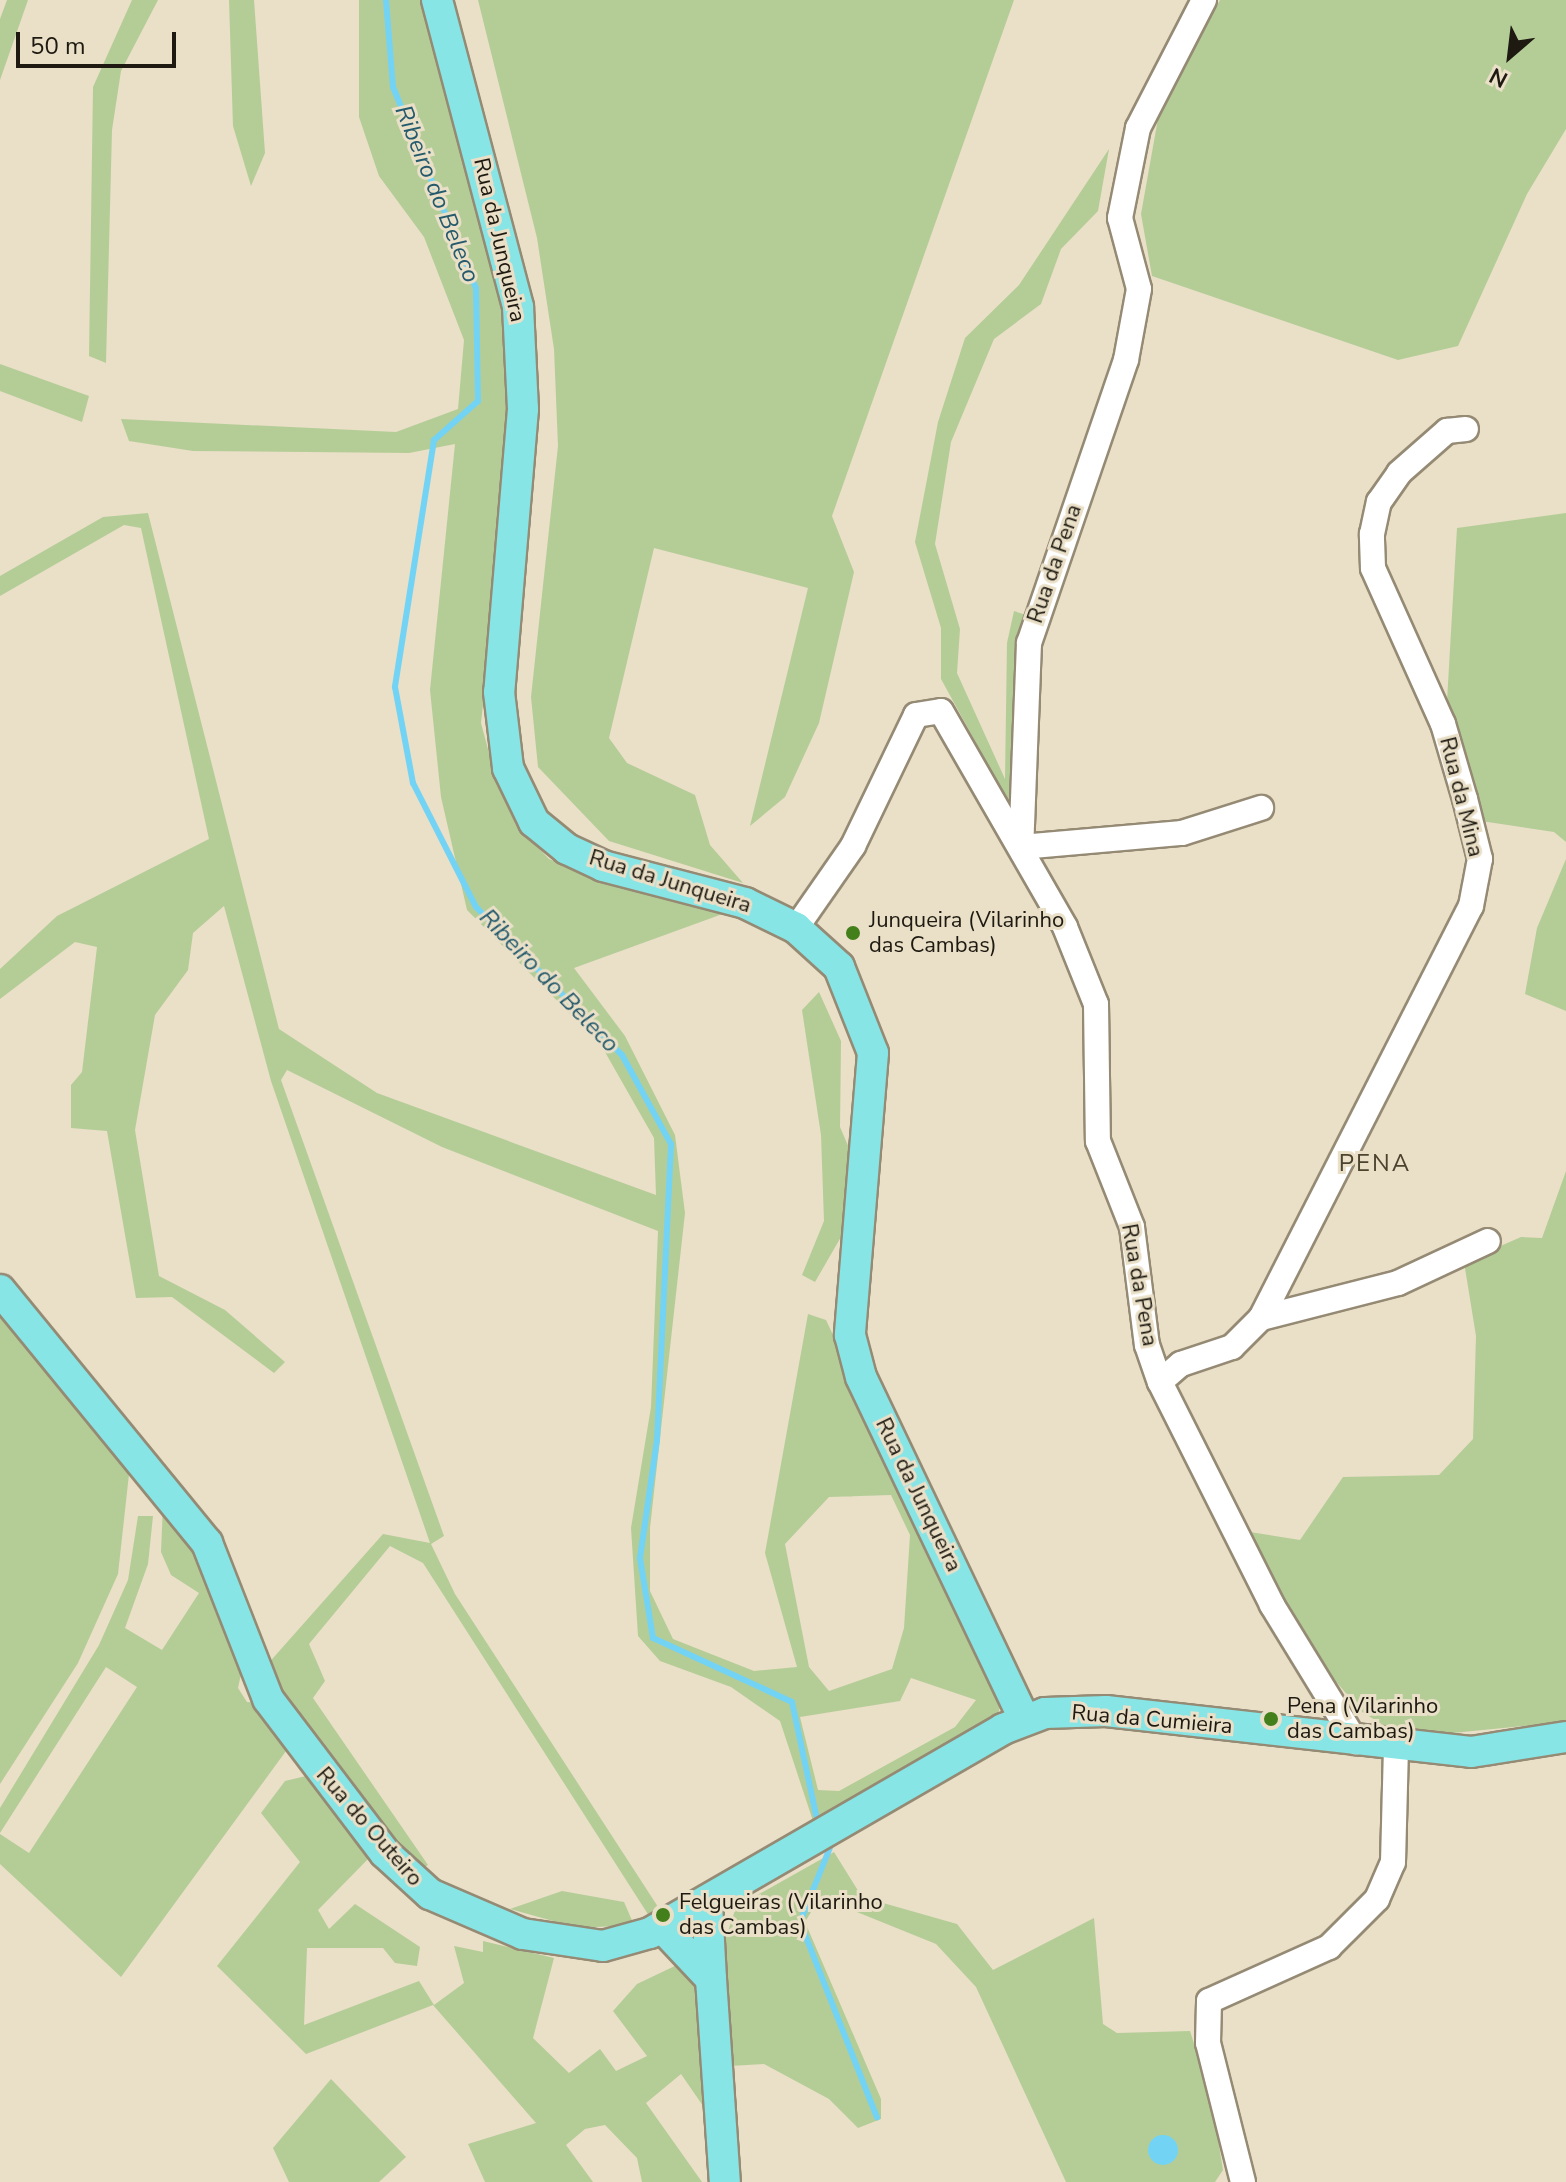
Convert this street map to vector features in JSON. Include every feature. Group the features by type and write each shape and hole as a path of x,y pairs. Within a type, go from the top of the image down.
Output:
{"main road":[{"name":"Rua da Junqueira","path":"437,0 518,307 523,409 499,692 500,739 517,792 549,836 587,859 745,903 796,928 839,967 873,1053 849,1283 850,1335 861,1377 1024,1719"},
{"name":"Rua do Outeiro","path":"0,1290 207,1543 268,1699 414,1883 474,1916 558,1942 616,1944 662,1927 707,1903 1024,1719"},
{"name":"Rua da Cumieira","path":"1024,1719 1106,1711 1396,1747 1471,1752 1566,1737"},
{"path":"707,1903 725,2182"},
{"path":"662,1927 711,1979"}],"street":[{"name":"Rua da Pena","path":"1021,847 1029,643 1126,360 1139,289 1120,218 1138,128 1204,0"},
{"name":"Rua da Mina","path":"1261,1318 1471,906 1480,859 1465,799 1443,724 1373,568 1372,534 1379,502 1399,473 1447,431 1466,429"},
{"name":"Rua da Pena","path":"796,928 853,846 916,715 931,708 955,731 1021,847 1065,927 1096,1004 1098,1141 1132,1227 1147,1345 1160,1382 1272,1605 1356,1742"},
{"path":"1021,847 1182,833 1261,808"},
{"path":"1160,1382 1181,1364 1232,1347 1261,1318 1398,1283 1488,1241"},
{"path":"1235,2178 1205,2027 1209,2001 1329,1947 1377,1899 1393,1862 1396,1747"}],"green space":[{"path":"7,0 28,0 0,80 0,19"},
{"path":"132,0 158,0 121,71 112,130 106,363 89,356 93,87"},
{"path":"229,0 254,0 265,153 251,186 233,126"},
{"path":"359,0 425,0 502,272 510,456 481,723 497,783 516,825 549,859 604,882 728,912 574,968 625,1036 675,1135 685,1213 650,1528 650,1591 673,1639 754,1671 797,1667 765,1553 808,1314 826,1320 1002,1697 998,1715 925,1763 813,1821 780,1721 731,1687 660,1661 638,1636 631,1528 651,1407 658,1231 442,1147 287,1070 281,1080 444,1536 431,1544 455,1594 662,1913 651,1919 423,1563 390,1546 309,1644 325,1681 313,1698 428,1865 420,1870 285,1704 266,1666 383,1534 430,1543 271,1081 224,906 193,933 188,970 155,1015 135,1130 159,1276 225,1310 285,1362 274,1373 172,1297 136,1298 107,1131 71,1128 71,1085 82,1072 97,947 75,942 0,999 0,969 57,916 209,839 141,528 124,525 0,596 0,576 103,517 148,513 279,1029 377,1093 656,1195 654,1138 601,1045 467,910 441,797 430,690 455,444 409,453 193,451 129,441 121,419 396,432 458,409 464,340 424,237 379,176 359,117","holes":["891,1495 910,1535 904,1628 892,1669 829,1691 809,1667 785,1544 829,1497","911,1678 976,1700 955,1727 839,1791 818,1790 800,1717 900,1701"]},
{"path":"478,0 1014,0 832,516 854,572 819,723 785,797 750,826 808,588 654,548 609,738 627,763 695,795 710,845 743,883 609,841 538,767 531,697 558,446 554,349 537,238"},
{"path":"1220,0 1566,0 1566,129 1527,194 1458,346 1398,360 1152,276 1141,214 1159,113"},
{"path":"1109,149 1098,211 1061,249 1041,304 994,339 951,442 935,544 960,629 957,673 1005,779 1007,643 1014,611 1029,616 1017,796 1008,801 941,679 941,628 915,542 938,422 965,338 1019,285"},
{"path":"0,364 89,396 82,422 0,391"},
{"path":"1566,513 1566,842 1554,832 1481,821 1447,701 1457,528"},
{"path":"1566,859 1566,1011 1525,994 1537,928"},
{"path":"819,992 841,1041 840,1127 852,1155 845,1230 815,1282 802,1275 824,1221 821,1135 802,1010"},
{"path":"1566,1171 1566,1722 1442,1734 1385,1726 1362,1712 1309,1650 1250,1532 1300,1540 1343,1477 1439,1475 1473,1439 1476,1336 1464,1262 1521,1237 1542,1238"},
{"path":"0,1311 130,1465 118,1574 78,1663 0,1784"},
{"path":"163,1505 194,1545 243,1665 238,1688 247,1702 258,1703 286,1751 121,1977 0,1864 0,1834 29,1853 137,1687 106,1667 0,1833 0,1808 99,1645 128,1580 138,1516 153,1516 148,1564 125,1628 162,1650 199,1593 171,1575 161,1552"},
{"path":"306,1776 370,1857 318,1910 329,1929 355,1904 420,1947 417,1966 395,1963 383,1948 307,1948 304,2025 419,1981 434,2005 464,1983 454,1946 483,1952 483,1941 554,1958 533,2038 569,2073 600,2049 616,2071 647,2056 613,2011 637,1984 679,1964 695,1987 710,2116 681,2074 646,2103 702,2182 642,2182 637,2158 605,2125 585,2129 566,2145 593,2182 485,2182 468,2144 536,2123 433,2005 306,2054 217,1966 300,1862 261,1813 285,1781"},
{"path":"834,1852 862,1897 957,1924 993,1970 1094,1918 1103,2024 1117,2033 1190,2031 1211,2097 1223,2170 1215,2182 1066,2182 976,1987 936,1944 852,1910 814,1907 805,1922 881,2099 881,2119 858,2128 829,2099 764,2064 730,2066 721,1953 736,1907"},
{"path":"562,1891 624,1902 634,1925 578,1928 510,1909"},
{"path":"331,2079 406,2157 379,2182 289,2182 273,2148"}],"water":[{"path":"1163,2135 1174,2139 1178,2150 1174,2161 1163,2165 1152,2161 1148,2150 1152,2139"}],"waterway":[{"name":"Ribeiro do Beleco","path":"386,0 393,87 476,288 478,401 434,440 395,687 413,783 476,907 622,1055 671,1144 657,1440 640,1558 653,1638 792,1702 816,1815"},
{"name":"Ribeiro do Beleco","path":"831,1845 800,1922 877,2117"}],"place":[{"name":"Junqueira (Vilarinho das Cambas)","path":"853,933"},
{"name":"Pena (Vilarinho das Cambas)","path":"1271,1719"},
{"name":"Felgueiras (Vilarinho das Cambas)","path":"663,1915"}],"district":[{"name":"PENA","path":"1375,1164"}]}
